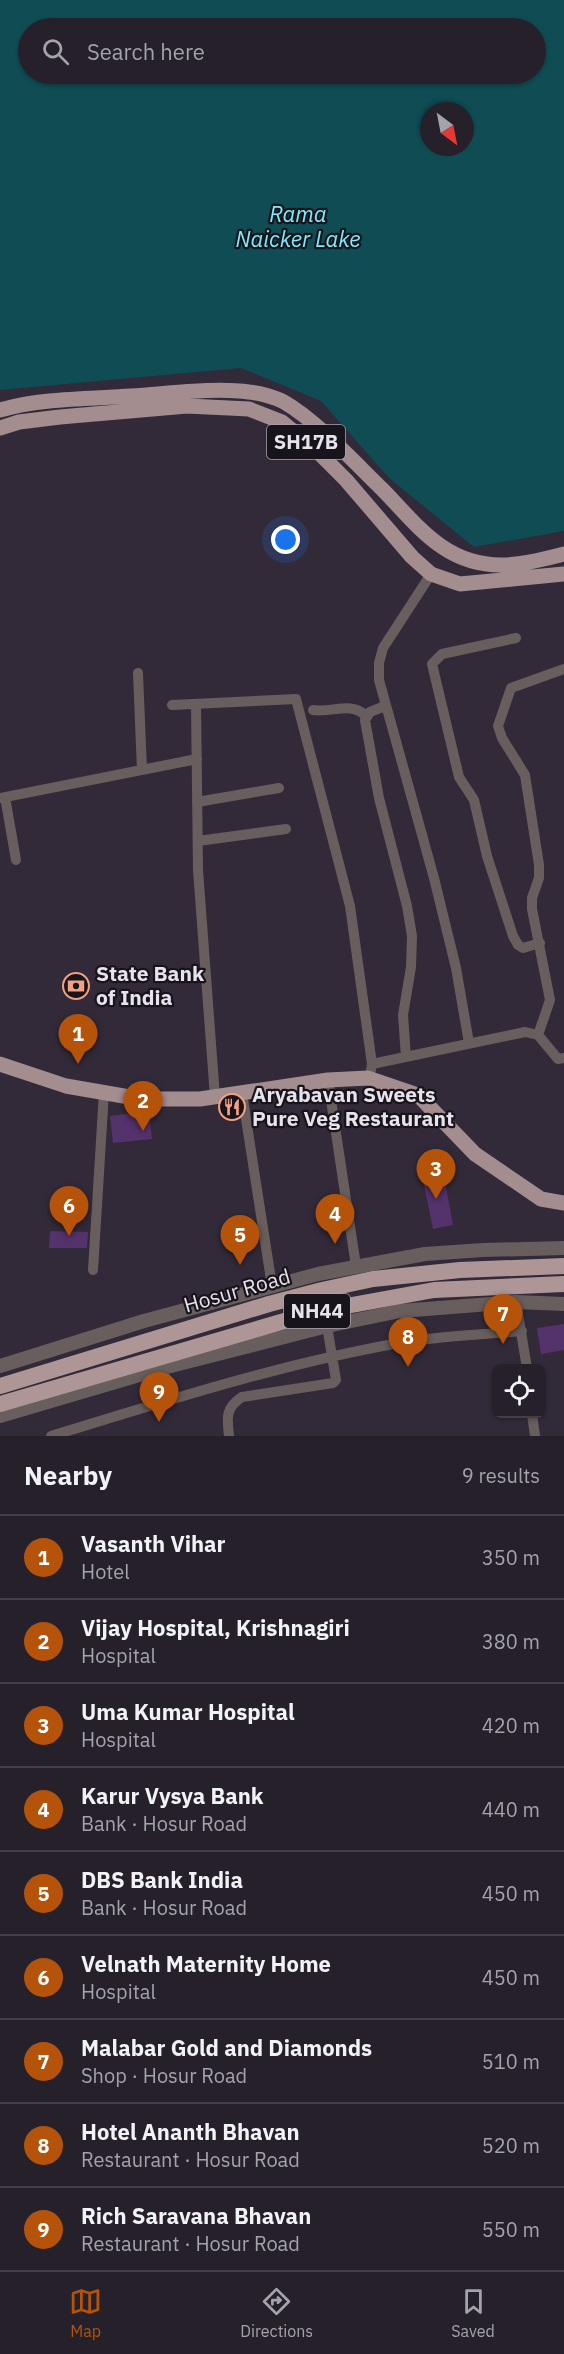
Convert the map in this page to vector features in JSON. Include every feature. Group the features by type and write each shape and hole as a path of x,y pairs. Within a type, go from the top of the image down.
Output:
{"highway":[{"name":"Hosur Road","path":"0,1386 269,1304 373,1279 460,1270 564,1266"},
{"name":"Hosur Road","path":"0,1404 318,1311 434,1290 564,1284"}],"main road":[{"name":"SH17B","path":"0,410 32,403 197,392 249,392 283,401 330,439 413,524 441,548 462,558 480,563 502,565 564,554"},
{"name":"SH17B","path":"0,428 19,422 60,417 187,406 249,409 282,422 315,449 346,480 412,557 430,574 460,584 564,574"},
{"path":"0,1064 66,1086 141,1099 200,1099 328,1080 370,1071 418,1095 475,1154 541,1199 564,1203"}],"street":[{"path":"430,574 383,648 379,663 379,680 434,878 456,968 469,1043"},
{"path":"516,638 442,654 432,664 459,777 474,800 487,856 513,936 518,945 523,948 540,943"},
{"path":"538,1035 550,1000 532,898 538,878 538,854 525,775 502,738 498,726 511,688 564,669"},
{"path":"138,673 142,770"},
{"path":"172,705 296,699 350,906 370,1071 406,1057 525,1032 538,1035 558,1059 564,1059"},
{"path":"196,704 199,894 215,1097"},
{"path":"385,706 370,712 365,720 379,798 407,906 412,936 412,955 403,1015 406,1057"},
{"path":"313,710 350,708 360,710 366,716"},
{"path":"16,860 2,797 197,759"},
{"path":"197,802 279,788"},
{"path":"198,841 286,829"},
{"path":"328,1080 356,1266"},
{"path":"93,1270 104,1092"},
{"path":"242,1093 272,1286"},
{"path":"0,1366 144,1321 356,1266 425,1254 564,1248"},
{"path":"0,1416 163,1368 327,1326 400,1311 516,1302 564,1304"},
{"path":"516,1302 526,1364"},
{"path":"229,1436 228,1409 232,1403 242,1397 333,1383 336,1380 327,1326"},
{"path":"51,1436 169,1400 332,1357 403,1342 522,1331"},
{"path":"163,1368 169,1400"},
{"path":"533,1418 535,1436"}],"water":[{"name":"Rama Naicker Lake","path":"0,0 564,0 564,531 474,547 389,478 321,401 241,368 0,390"}],"building":[{"path":"149,1111 152,1139 113,1143 110,1116"},
{"path":"444,1176 453,1225 433,1229 423,1180"},
{"path":"50,1231 88,1232 87,1248 49,1248"},
{"path":"564,1324 564,1350 541,1354 537,1328"}],"place":[{"name":"State Bank of India","path":"76,986"},
{"name":"Vasanth Vihar","path":"78,1064"},
{"name":"Aryabavan Sweets Pure Veg Restaurant","path":"232,1107"},
{"name":"Vijay Hospital, Krishnagiri","path":"143,1131"},
{"name":"Uma Kumar Hospital","path":"436,1199"},
{"name":"Velnath Maternity Home","path":"69,1236"},
{"name":"Karur Vysya Bank","path":"335,1244"},
{"name":"DBS Bank India","path":"240,1265"},
{"name":"Malabar Gold and Diamonds","path":"503,1344"},
{"name":"Hotel Ananth Bhavan","path":"408,1367"},
{"name":"Rich Saravana Bhavan","path":"159,1422"}]}
